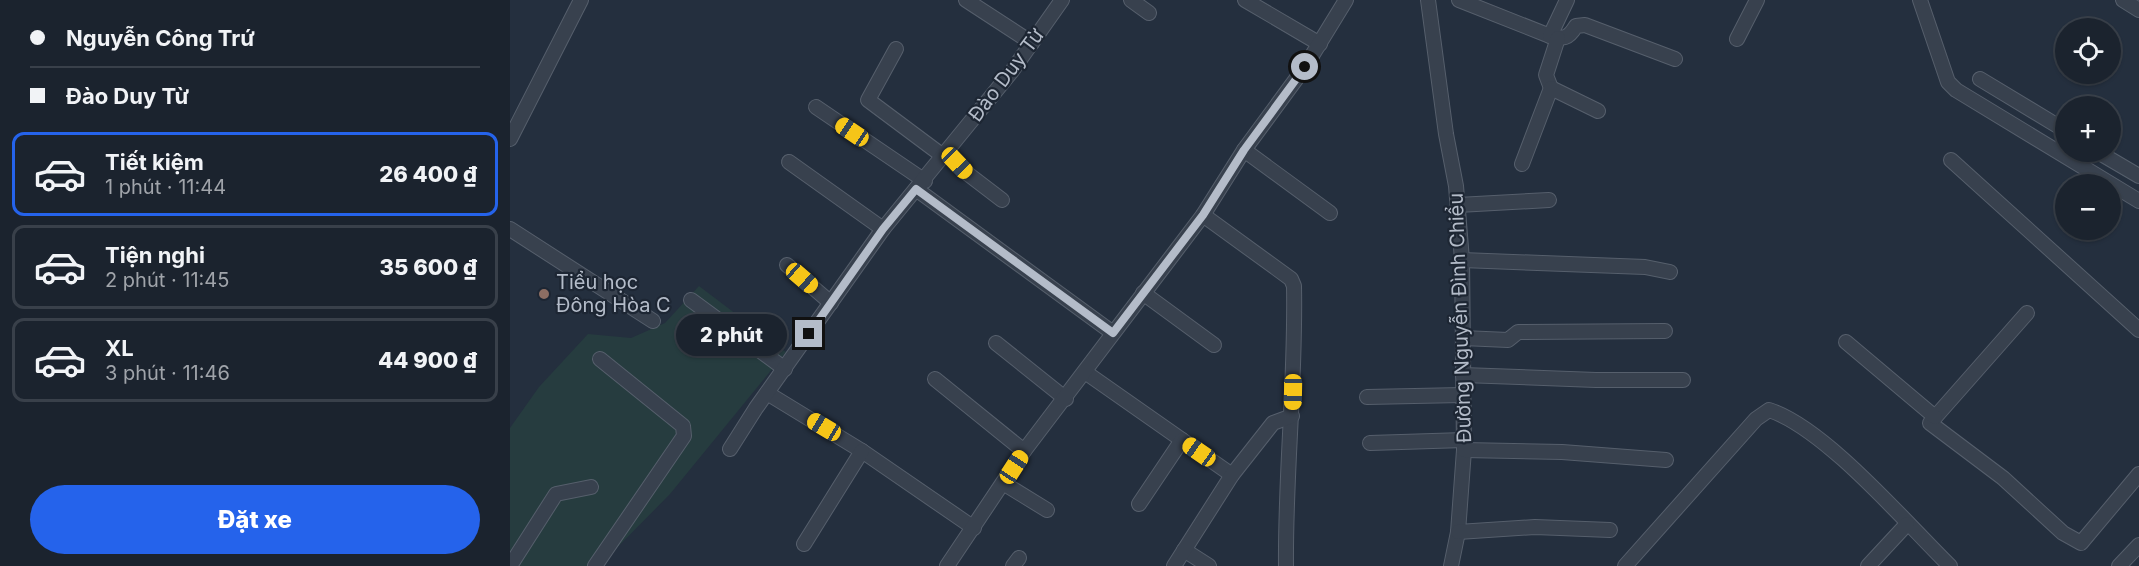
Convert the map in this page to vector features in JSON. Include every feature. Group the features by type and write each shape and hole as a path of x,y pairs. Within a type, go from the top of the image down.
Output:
{"street":[{"path":"510,139 581,0"},
{"path":"966,0 1032,43"},
{"name":"Đào Duy Từ","path":"730,449 883,229 1032,43 1062,0"},
{"path":"1131,0 1149,13"},
{"path":"1245,0 1320,44"},
{"path":"947,566 1024,451 1066,399 1203,215 1244,150 1320,44 1346,0"},
{"name":"Đường Nguyễn Đình Chiểu","path":"1428,0 1458,205 1462,261 1464,445 1458,532 1451,566"},
{"path":"1460,0 1554,37 1570,36 1576,26 1584,25 1676,59"},
{"path":"1522,164 1551,88 1546,75 1554,37 1567,0"},
{"path":"1737,39 1757,0"},
{"path":"1920,0 1948,82 1956,90 2139,201"},
{"path":"2123,0 2139,10"},
{"path":"896,49 868,100 945,154 1002,200"},
{"path":"1980,79 2055,124"},
{"path":"1551,88 1599,111"},
{"path":"816,107 1113,333"},
{"path":"1244,150 1330,213"},
{"path":"1951,160 2139,330"},
{"path":"789,162 883,229"},
{"path":"2115,162 2139,176"},
{"path":"1458,205 1549,200"},
{"path":"1203,215 1291,279 1294,298 1292,416 1286,499 1286,566"},
{"path":"510,229 653,321"},
{"path":"1462,261 1645,267 1670,272"},
{"path":"787,265 831,303"},
{"path":"1143,293 1214,345"},
{"path":"691,300 785,369"},
{"path":"2027,313 1930,423 2003,478 2063,533 2081,543 2139,474"},
{"path":"1463,338 1508,340 1518,332 1665,331"},
{"path":"1846,342 1935,417"},
{"path":"996,343 1066,399"},
{"path":"596,566 684,436 683,426 600,359"},
{"path":"1085,372 1232,475"},
{"path":"1463,375 1596,380 1683,380"},
{"path":"935,379 1024,451"},
{"path":"767,393 862,451 974,528"},
{"path":"1367,397 1462,395"},
{"path":"1625,566 1756,419 1769,410 1790,416 1844,461 1950,566"},
{"path":"1174,566 1232,475 1273,423 1292,416"},
{"path":"1139,504 1182,440"},
{"path":"1370,443 1464,445 1666,460"},
{"path":"804,544 862,451"},
{"path":"1004,483 1047,510"},
{"path":"510,566 556,494 591,487"},
{"path":"1868,566 1907,524"},
{"path":"1458,532 1535,527 1610,531"},
{"path":"2119,566 2139,545"},
{"path":"1184,550 1209,566"}],"green space":[{"path":"699,286 786,352 670,494 599,566 510,566 510,428 539,387 588,334 631,338 665,323"}],"place":[{"name":"Tiểu học Đông Hòa C","path":"544,294"}],"route":[{"path":"809,334 883,229 916,189 1113,333 1203,215 1244,150 1305,67"}]}
